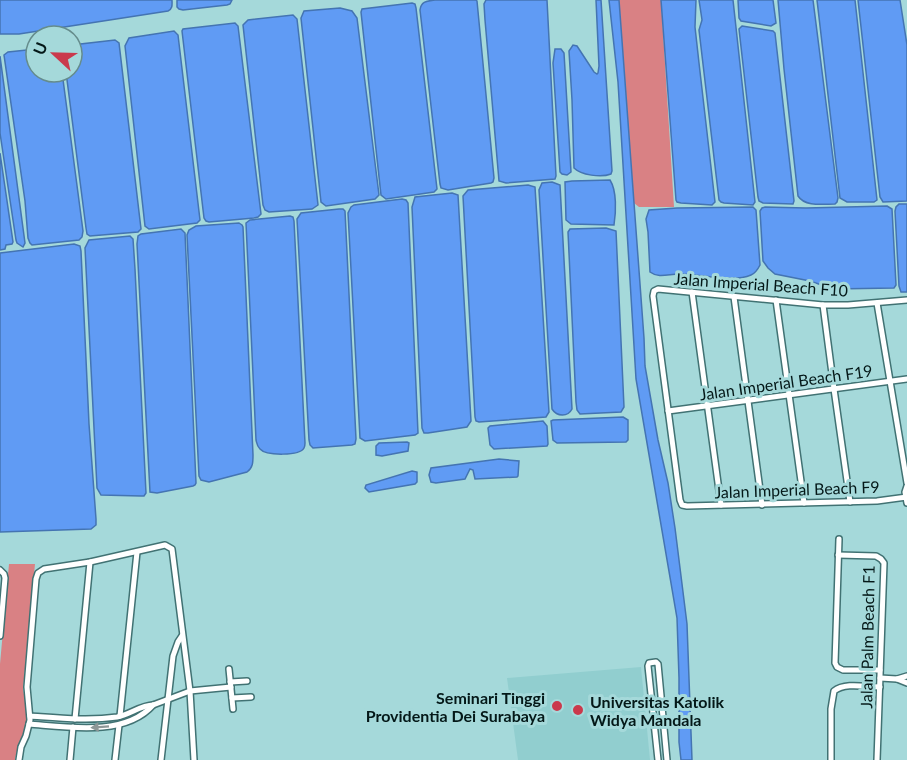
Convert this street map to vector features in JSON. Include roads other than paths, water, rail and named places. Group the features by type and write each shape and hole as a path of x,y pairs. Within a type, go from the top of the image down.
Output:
{"street":[{"name":"Jalan Imperial Beach F10","path":"687,506 682,505 680,500 668,411 654,293 658,289 823,305 907,300"},
{"path":"692,292 721,505"},
{"path":"734,297 762,505"},
{"path":"776,300 804,503"},
{"path":"877,303 907,485 905,492 907,499"},
{"path":"823,305 850,502"},
{"name":"Jalan Imperial Beach F19","path":"668,411 907,379"},
{"name":"Jalan Imperial Beach F9","path":"687,506 907,499"},
{"path":"838,539 835,663 843,670 880,670"},
{"path":"19,760 30,716 27,687 39,571 165,545 172,549 190,691 194,760"},
{"path":"120,716 137,552"},
{"name":"Jalan Palm Beach F1","path":"838,555 876,556 884,563 877,760"},
{"path":"75,719 90,562"},
{"path":"0,570 5,578 0,636"},
{"path":"161,760 173,656 182,636"},
{"path":"658,760 648,666 649,663 656,662 658,663 667,760"},
{"path":"229,669 233,709"},
{"path":"897,679 907,676"},
{"path":"880,678 897,679 907,683"},
{"path":"30,716 75,719 120,716 190,691 247,681"},
{"path":"831,760 831,709 834,691 846,686 880,687"},
{"path":"232,698 251,697"},
{"path":"29,724 98,728 119,725 140,716 153,705"},
{"path":"115,760 119,725"},
{"path":"70,760 73,727"}],"water":[{"path":"0,0 172,0 171,9 168,11 84,24 24,24 24,33 0,34"},
{"path":"177,0 232,0 227,5 183,10 177,7"},
{"path":"435,0 477,1 494,178 491,183 448,190 441,188 420,10 423,3"},
{"path":"486,0 547,0 555,179 506,183 499,181 485,20"},
{"path":"596,0 601,0 612,171 611,174 602,176 586,174 574,168 569,51 573,45 577,46 594,72 598,73"},
{"path":"609,0 619,0 645,366 668,483 687,624 692,760 681,760 677,618 636,379 618,82"},
{"path":"661,0 696,0 695,27 715,202 712,205 681,203 676,200"},
{"path":"699,0 733,0 755,202 753,205 724,203 719,200 699,30 702,20"},
{"path":"738,0 773,0 776,23 771,26 741,21"},
{"path":"778,0 813,0 838,198 835,204 805,202 798,196"},
{"path":"817,0 855,0 877,200 874,202 847,202 840,198"},
{"path":"858,0 900,0 907,45 907,201 883,202 880,197"},
{"path":"412,3 416,8 437,189 434,192 386,199 381,195 361,12 362,9"},
{"path":"340,8 352,11 357,18 379,195 375,199 326,206 321,202 301,18 304,11"},
{"path":"293,15 297,19 318,205 312,209 269,212 263,205 243,25 248,20"},
{"path":"235,23 238,26 261,214 254,218 209,222 204,218 182,31 183,29"},
{"path":"742,26 775,33 793,204 759,201 739,29"},
{"path":"174,31 178,35 200,220 197,223 149,229 145,226 125,46 129,38"},
{"path":"115,40 119,43 141,229 138,232 90,236 87,234 68,84 84,84 84,44"},
{"path":"555,49 561,49 564,53 571,172 567,175 560,172 553,63"},
{"path":"24,50 24,84 64,84 83,231 79,240 32,245 28,238 25,201 4,55 8,52"},
{"path":"0,56 25,243 23,247 16,240 0,133"},
{"path":"0,153 13,242 0,250"},
{"path":"610,180 615,196 614,225 571,224 566,220 565,182"},
{"path":"552,182 560,185 572,409 568,414 562,415 552,409 539,190 542,183"},
{"path":"528,185 535,187 549,412 546,417 479,422 475,417 463,196 468,190"},
{"path":"452,193 458,195 471,421 467,427 424,433 412,207 415,197"},
{"path":"402,199 408,203 418,433 365,441 360,438 348,213 354,205"},
{"path":"899,204 907,204 907,292 901,292 899,286 895,211"},
{"path":"887,206 892,209 896,285 894,288 833,289 810,281 775,274 763,261 760,211 762,208"},
{"path":"753,207 756,210 760,265 753,274 726,278 681,274 661,275 650,272 646,219 649,210"},
{"path":"343,209 345,211 356,439 355,444 352,445 313,448 309,440 297,219 301,213"},
{"path":"290,216 294,221 305,444 301,451 296,453 276,454 260,449 256,440 246,223 250,220"},
{"path":"239,223 243,227 253,462 247,472 209,482 201,480 199,476 187,235 189,230 196,226"},
{"path":"606,228 616,231 624,407 621,412 580,414 576,402 568,232 570,229"},
{"path":"181,229 185,233 196,483 193,486 157,493 150,492 137,244 138,236 141,234"},
{"path":"130,236 133,239 135,269 146,493 144,496 101,495 97,488 85,248 89,240"},
{"path":"74,244 80,246 81,251 96,525 91,529 0,532 0,253"},
{"path":"623,417 628,420 628,440 626,442 557,443 553,440 551,421 553,420"},
{"path":"543,421 547,426 547,446 494,449 490,445 488,428 490,426"},
{"path":"379,443 409,443 408,451 376,455 376,446"},
{"path":"499,459 519,461 518,476 475,479 473,470 470,469 465,479 436,483 431,482 429,475 431,468"},
{"path":"412,471 417,472 415,484 369,492 365,488 366,485"}],"place":[{"name":"Seminari Tinggi Providentia Dei Surabaya","path":"557,706"},
{"name":"Universitas Katolik Widya Mandala","path":"578,710"}]}
